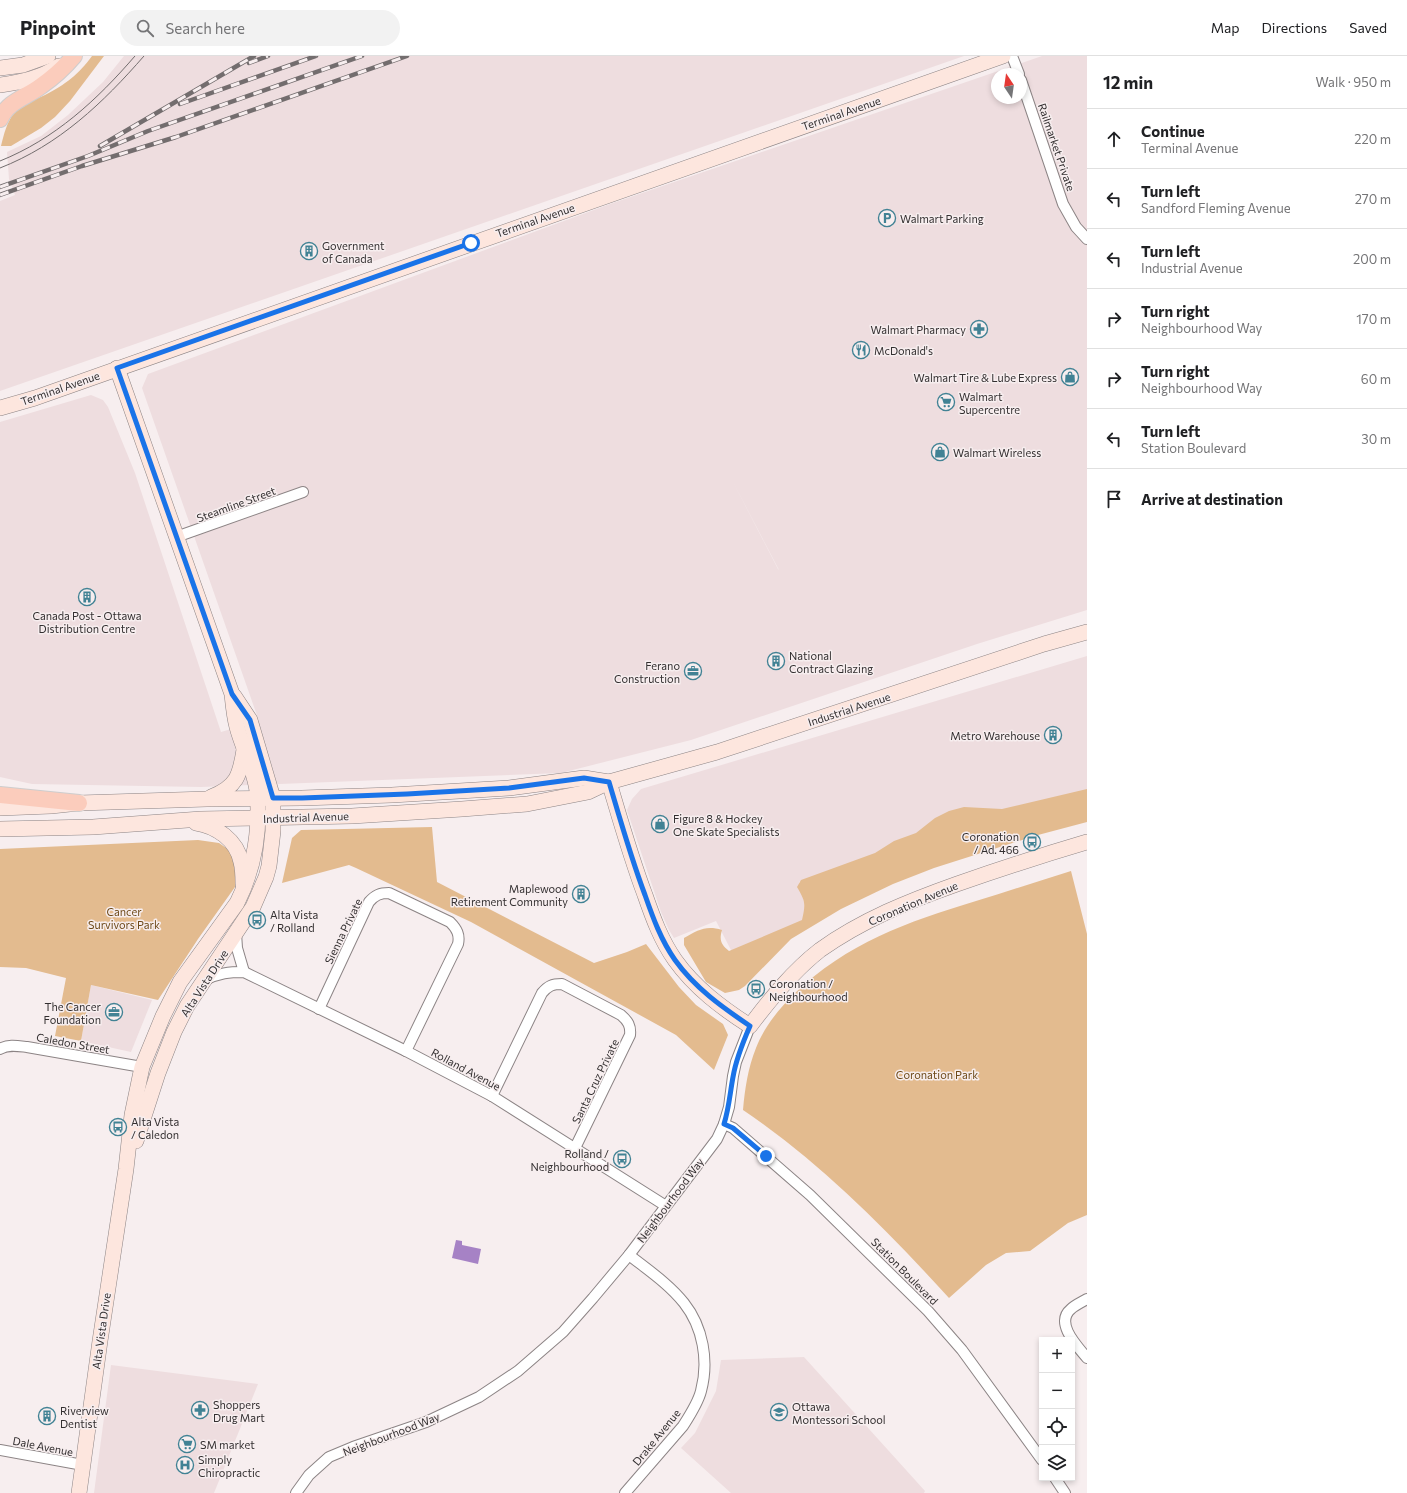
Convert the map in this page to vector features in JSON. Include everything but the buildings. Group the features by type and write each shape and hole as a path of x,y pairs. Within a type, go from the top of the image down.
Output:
{"main road":[{"path":"0,119 15,101 40,87 65,67 73,56"},
{"path":"0,795 79,803"}],"street":[{"path":"0,68 23,65 48,56"},
{"path":"0,85 40,77 52,71 73,56"},
{"name":"Terminal Avenue","path":"1,408 36,398 117,368 1003,56"},
{"path":"1012,56 1017,68"},
{"name":"Railmarket Private","path":"1027,97 1064,204 1076,227 1087,239"},
{"path":"117,368 232,694 236,725 256,784 265,798"},
{"name":"Steamline Street","path":"176,537 303,492"},
{"name":"Industrial Avenue","path":"0,829 93,827 201,818 258,819 352,816 462,810 527,804 588,792 609,782 717,752 1020,652 1087,632"},
{"path":"232,694 250,720 265,798"},
{"path":"207,798 223,792 237,779 244,749"},
{"name":"Industrial Avenue","path":"0,808 207,798 317,798 415,794 509,788 584,778 609,782"},
{"path":"609,782 638,876 661,936 676,961 704,993 750,1026"},
{"name":"Alta Vista Drive","path":"126,1169 158,1073 174,1032 187,1006 253,907 266,877 272,852 274,818 265,798"},
{"name":"Alta Vista Drive","path":"79,1493 126,1169 132,1115 142,1067 162,1016 180,982 237,903 243,892 254,861 258,819 265,798"},
{"path":"165,821 198,823 209,826 225,835 235,847 241,861 243,892"},
{"name":"Coronation Avenue","path":"750,1026 798,969 820,951 861,925 893,909 938,891 1087,842"},
{"name":"Sienna Private","path":"319,1010 369,902 374,896 381,893 389,893 450,922 456,928 459,938 458,944 406,1051"},
{"path":"236,933 237,948 244,972"},
{"name":"Rolland Avenue","path":"205,980 217,974 244,972 319,1010 406,1051 492,1096 666,1206"},
{"name":"Santa Cruz Private","path":"492,1096 542,993 547,987 554,984 562,984 620,1015 627,1021 630,1028 630,1035 576,1148"},
{"name":"Neighbourhood Way","path":"296,1493 309,1475 329,1457 353,1447 426,1422 479,1397 518,1371 563,1332 629,1255 716,1139 724,1124 729,1107 736,1062 750,1026"},
{"name":"Caledon Street","path":"0,1049 3,1047 15,1046 28,1047 142,1067"},
{"name":"Station Boulevard","path":"724,1124 733,1128 810,1195 928,1311 962,1350 1039,1456"},
{"name":"Drake Avenue","path":"625,1493 683,1426 701,1392 704,1377 703,1346 699,1332 688,1309 668,1286 629,1255"},
{"path":"1087,1299 1070,1310 1066,1315 1065,1321 1066,1327 1073,1340 1087,1358"},
{"name":"Dale Avenue","path":"0,1450 82,1465"},
{"path":"1057,1481 1065,1493"}],"shaded area":[{"path":"124,56 964,56 0,391 0,201 15,195 9,179 7,152 41,136 68,115 103,82"},
{"path":"1042,56 1087,56 1087,610 977,644 691,740 561,773 201,787 32,784 0,777 0,422 91,395 103,400 108,407 135,473 221,732 259,721 142,388 148,374 610,204 991,73 991,104 1027,104 1027,68 1007,68","holes":["732,480 779,570 778,569"]},
{"path":"1087,656 1087,798 946,831 799,882 808,918 732,952 716,921 674,938 661,912 627,810 632,799 641,789"},
{"path":"91,985 152,1000 131,1052 81,1041"},
{"path":"456,1240 462,1241 462,1245 481,1249 478,1264 452,1258"},
{"name":"Ottawa Montessori School","path":"804,1357 925,1491 924,1493 731,1493 681,1448 695,1433 716,1391 721,1360"},
{"path":"111,1365 258,1384 214,1493 94,1493"}],"green space":[{"path":"92,56 104,56 70,101 55,117 41,128 11,146 1,146 8,124 18,109 65,83 82,69"},
{"path":"1087,789 1087,822 1038,835 934,868 893,884 841,909 791,939 745,986 739,990 725,993 706,982 684,945 684,938 702,929 711,928 722,930 721,942 729,951 802,920 804,902 797,887 801,880 875,853 894,841 916,833 935,818 949,811 964,807 1002,809"},
{"path":"432,827 437,882 594,963 646,944 679,987 696,1005 723,1024 728,1035 714,1070 676,1035 471,922 356,868 349,865 282,883 292,838 301,830"},
{"name":"Cancer Survivors Park","path":"198,840 219,843 232,852 238,872 235,887 198,939 158,1000 91,985 81,1041 55,1036 66,978 26,968 0,967 0,849"},
{"name":"Coronation Park","path":"1071,871 1087,934 1087,1215 1068,1223 1030,1251 1006,1253 986,1265 949,1298 876,1222 825,1174 771,1130 743,1110 751,1063 759,1040 777,1012 814,976 835,961 879,936 902,926"}],"tram line":[{"path":"0,161 39,142 74,117 106,88 135,56"},
{"path":"0,168 21,159 61,135 96,106 144,56"}],"railway":[{"path":"100,146 254,56"},
{"path":"249,63 268,56"},
{"path":"180,104 316,56"},
{"path":"0,187 88,156 148,131 362,56"},
{"path":"0,195 82,166 176,137 407,56"}],"place":[{"name":"Walmart Parking","path":"887,218"},
{"name":"Government of Canada","path":"309,251"},
{"name":"Walmart Pharmacy","path":"979,329"},
{"name":"McDonald's","path":"861,350"},
{"name":"Walmart Tire & Lube Express","path":"1070,377"},
{"name":"Walmart Supercentre","path":"946,402"},
{"name":"Walmart Wireless","path":"940,452"},
{"name":"Canada Post - Ottawa Distribution Centre","path":"87,597"},
{"name":"National Contract Glazing","path":"776,661"},
{"name":"Ferano Construction","path":"693,671"},
{"name":"Metro Warehouse","path":"1053,735"},
{"name":"Figure 8 & Hockey One Skate Specialists","path":"660,824"},
{"name":"Coronation / Ad. 466","path":"1032,842"},
{"name":"Maplewood Retirement Community","path":"581,894"},
{"name":"Alta Vista / Rolland","path":"257,920"},
{"name":"Coronation / Neighbourhood","path":"756,989"},
{"name":"The Cancer Foundation","path":"114,1012"},
{"name":"Alta Vista / Caledon","path":"118,1127"},
{"name":"Rolland / Neighbourhood","path":"622,1159"},
{"name":"Shoppers Drug Mart","path":"200,1410"},
{"name":"Ottawa Montessori School","path":"779,1412"},
{"name":"Riverview Dentist","path":"47,1416"},
{"name":"SM market","path":"187,1444"},
{"name":"Simply Chiropractic","path":"185,1465"}],"route":[{"path":"471,243 117,368 232,694 250,720 273,798 392,795 509,788 584,778 609,782 638,876 661,936 676,961 704,993 750,1026 742,1043 736,1062 729,1107 724,1124 733,1128 766,1156"}]}
